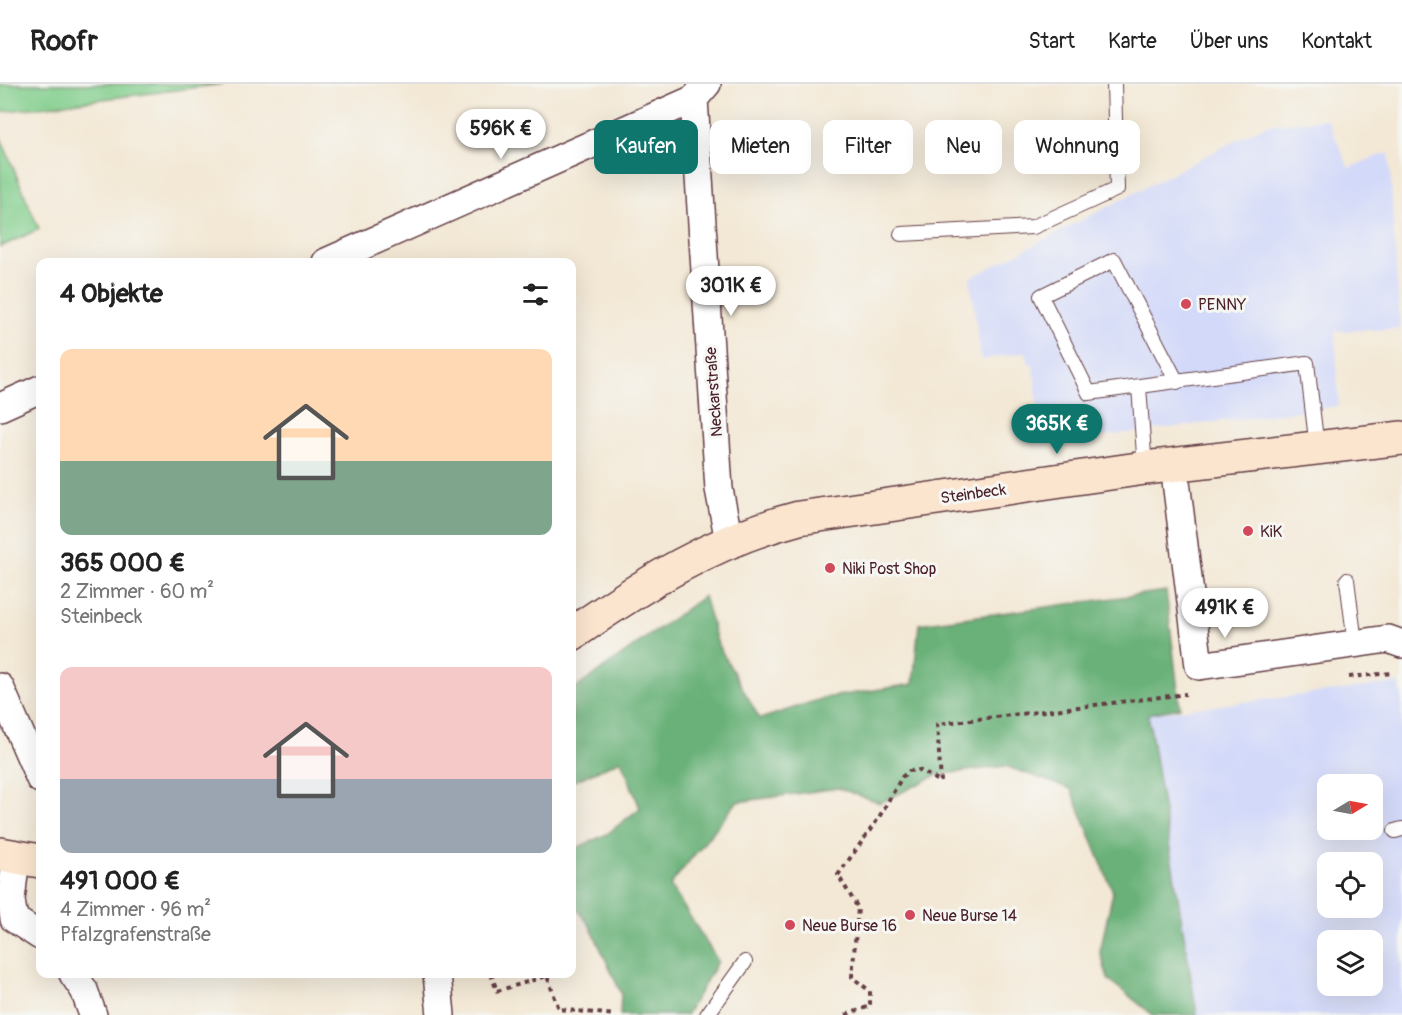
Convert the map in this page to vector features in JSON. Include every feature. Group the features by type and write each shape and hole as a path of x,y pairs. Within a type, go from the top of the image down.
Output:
{"main road":[{"name":"Steinbeck","path":"576,631 678,566 729,541 762,528 799,518 1159,466 1402,438"}],"street":[{"path":"335,258 701,91"},
{"name":"Neckarstraße","path":"701,91 719,489 729,541"},
{"path":"0,407 36,391"},
{"path":"1159,466 1199,666 1388,639 1402,644"},
{"path":"0,687 36,770"},
{"path":"19,857 11,900 14,919 36,933"},
{"path":"76,978 84,990 93,1015"},
{"path":"437,978 441,1015"}],"lane":[{"path":"901,234 1033,227 1118,189 1114,84"},
{"path":"1177,382 1114,260 1041,296 1089,393 1177,382 1307,363 1317,448"},
{"path":"1139,387 1159,466"},
{"path":"1347,580 1355,643"},
{"path":"707,1015 745,962"}],"path":[{"path":"846,1015 870,1006 870,992 852,977 858,908 838,874 878,819 902,777 909,771 919,770 941,782 937,724 1182,694"},
{"path":"492,978 497,991 540,978"},
{"path":"548,978 559,1009 615,1015"}],"shaded area":[{"name":"PENNY","path":"1327,119 1349,168 1389,153 1400,329 1335,331 1339,406 1043,444 1033,364 1029,364 1026,352 981,360 970,278 1266,125"},
{"path":"1398,683 1402,694 1402,1015 1197,1015 1148,714"}],"green space":[{"path":"0,84 224,84 0,112"},
{"path":"0,136 39,229 0,247"},
{"path":"1166,591 1180,708 1148,714 1197,1015 1153,1015 1108,979 1100,951 1113,892 1071,789 1005,766 937,775 880,803 838,788 737,802 670,885 718,961 686,1015 620,1015 621,993 590,926 576,907 576,848 607,834 640,808 621,760 576,780 576,688 704,596 718,645 760,719 824,698 913,684 919,624"}],"place":[{"name":"PENNY","path":"1186,304"},
{"name":"KiK","path":"1248,531"},
{"name":"Niki Post Shop","path":"830,568"},
{"name":"Neue Burse 14","path":"910,915"},
{"name":"Neue Burse 16","path":"790,925"}]}
